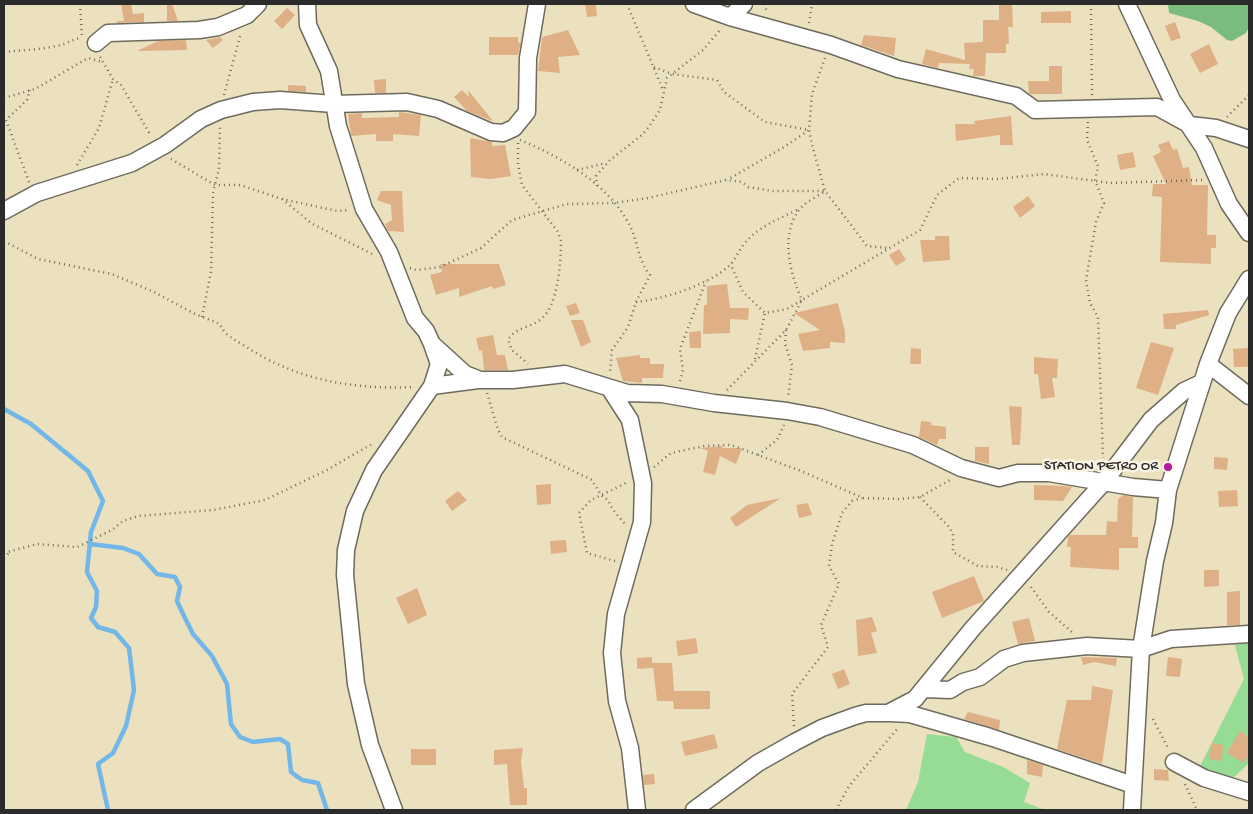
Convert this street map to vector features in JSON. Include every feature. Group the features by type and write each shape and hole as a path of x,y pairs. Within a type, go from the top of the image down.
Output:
{"street":[{"path":"307,4 308,25 327,65 350,173 364,209 394,264 415,318 426,331 439,364 432,386 374,470 355,511 346,550 345,576 356,684 370,745 394,810"},
{"path":"4,211 38,193 132,163 165,145 201,119 221,110 248,103 280,100 334,104 407,102 438,109 491,132 502,133 514,128 527,112 528,58 537,4"},
{"path":"694,4 730,17 831,45 898,69 1016,96 1035,110 1157,106 1190,124 1216,128 1249,139"},
{"path":"730,17 744,4"},
{"path":"1127,4 1172,100 1190,124 1204,148 1218,183 1235,214 1249,233"},
{"path":"89,40 108,33 200,30 218,27 252,9"},
{"path":"1132,810 1140,649 1164,523 1168,490 1208,364 1228,313 1249,279"},
{"path":"432,344 462,371 480,380"},
{"path":"1208,364 1249,396"},
{"path":"432,386 480,380 513,380 565,374 627,393 647,392 714,403 787,411 846,424 913,444 961,468 999,478 1018,473 1049,474 1168,490"},
{"path":"888,713 915,699 925,689 973,628 1104,482 1151,420 1184,391 1202,383"},
{"path":"610,389 630,420 642,476 642,522 616,614 612,653 617,701 630,748 637,810"},
{"path":"925,689 950,690 963,682 980,677 1004,659 1023,654 1088,646 1140,649 1171,639 1249,634"},
{"path":"694,810 758,763 795,742 866,713 910,714 990,736 1132,785"},
{"path":"1174,762 1204,778 1249,792"}],"path":[{"path":"627,4 664,92"},
{"path":"1091,4 1092,98 1088,140 1098,166 1094,180 1104,203 1096,222 1086,280 1090,303 1098,317 1104,482"},
{"path":"202,317 211,272 213,193 219,170 221,110 252,9"},
{"path":"597,187 596,176 607,163 642,135 660,110 667,78 703,50 730,17"},
{"path":"4,52 55,47 71,39 89,40"},
{"path":"831,45 812,94 809,130 825,191 867,246 889,249"},
{"path":"4,98 30,90 88,58 102,62"},
{"path":"654,67 672,74 717,80 724,92 765,122 809,130"},
{"path":"65,184 99,128 114,79"},
{"path":"30,90 27,100 6,120 24,171 38,193"},
{"path":"1216,128 1249,95"},
{"path":"282,199 311,223 394,264 416,270 440,267 481,248 512,220 567,204 614,203 648,198 726,180 784,147 809,130"},
{"path":"542,376 512,350 508,340 513,332 544,317 548,313 554,298 562,241 558,232 522,185 518,164 518,139 551,153 576,170 614,203 630,225 643,267 650,275 636,302 628,327 612,350 610,389"},
{"path":"576,170 607,163"},
{"path":"765,313 787,309 920,230 937,195 959,178 998,179 1044,174 1110,183 1197,179 1218,183"},
{"path":"726,180 742,182 748,188 773,191 825,191"},
{"path":"636,302 650,300 706,281 731,265 745,243 762,227 800,208 825,191"},
{"path":"800,208 792,221 788,243 793,282 802,300"},
{"path":"4,241 38,260 112,274 154,292 202,317 220,324 223,332 264,358 301,375 347,385 380,388 432,386"},
{"path":"731,265 744,292 765,313"},
{"path":"676,396 683,370 680,349 706,281"},
{"path":"714,403 786,330 802,300"},
{"path":"755,361 765,313"},
{"path":"480,380 502,437 592,480 601,495 608,500 613,510 637,538"},
{"path":"4,553 37,544 77,547 112,530 123,521 138,516 213,510 265,500 325,471 380,439"},
{"path":"630,564 586,553 579,513 591,500 642,476 671,453 704,446 730,444 801,471 863,498"},
{"path":"795,742 792,694 828,647 821,625 839,584 829,566 832,544 842,513 852,502 863,498 900,499 920,497 948,481 956,480"},
{"path":"920,497 950,528 954,535 954,552 978,566 997,567 1021,573 1049,612 1088,646"},
{"path":"4,558 14,549"},
{"path":"836,810 849,786 910,714"}],"green space":[{"path":"1168,4 1249,4 1249,27 1246,33 1232,41 1227,40 1211,27 1198,21 1169,13"},
{"path":"1249,640 1249,763 1231,780 1200,766 1244,679 1234,642"},
{"path":"927,734 956,737 965,752 1003,767 1030,783 1024,802 1045,810 906,810 918,782"}],"building":[{"path":"121,4 131,4 133,14 144,13 144,22 117,23 117,21 124,21"},
{"path":"167,4 172,4 178,21 167,21"},
{"path":"585,4 596,4 597,16 587,17"},
{"path":"999,4 1012,4 1013,27 1008,27 1009,44 1006,44 1006,53 986,53 985,76 973,76 974,69 969,69 970,64 939,63 938,68 922,64 926,49 965,60 964,43 983,42 983,20 999,20"},
{"path":"287,8 295,15 282,29 274,21"},
{"path":"1071,11 1071,23 1041,23 1041,12"},
{"path":"1175,22 1181,38 1171,41 1165,26"},
{"path":"568,30 580,55 558,57 560,73 538,71 542,37"},
{"path":"864,35 896,38 894,56 861,45"},
{"path":"220,37 223,40 213,48 206,40"},
{"path":"489,37 518,37 518,43 521,42 518,55 489,55"},
{"path":"186,40 187,50 137,51 158,41"},
{"path":"1209,44 1218,64 1200,73 1190,54"},
{"path":"1049,66 1062,66 1062,94 1029,93 1028,81 1049,81"},
{"path":"386,79 386,93 375,93 374,80"},
{"path":"288,85 306,86 306,92 288,91"},
{"path":"462,90 469,97 468,90 493,121 467,111 454,97"},
{"path":"399,112 421,115 419,136 393,134 393,141 376,141 376,134 351,136 348,114 362,113 362,118 399,117"},
{"path":"1011,116 1013,145 1000,145 1000,135 956,141 955,124 975,124 974,121"},
{"path":"470,138 492,142 492,146 505,145 511,176 491,179 471,177"},
{"path":"1169,141 1173,150 1177,149 1183,168 1189,167 1192,185 1208,185 1207,235 1216,235 1216,248 1211,248 1211,264 1160,262 1162,197 1152,196 1153,184 1166,184 1153,156 1161,152 1158,145"},
{"path":"1133,152 1136,167 1120,170 1117,155"},
{"path":"381,191 402,191 404,232 388,231 385,224 392,220 391,205 377,200"},
{"path":"1028,196 1035,206 1020,218 1013,207"},
{"path":"935,236 949,236 950,260 923,262 920,240 935,240"},
{"path":"899,249 906,260 896,266 889,255"},
{"path":"440,264 499,264 506,285 493,289 492,286 459,297 459,288 436,295 430,275 442,272"},
{"path":"727,284 730,308 749,308 748,320 730,319 730,333 703,334 704,305 707,305 707,286"},
{"path":"576,303 580,313 570,316 566,306"},
{"path":"838,303 845,332 845,343 830,342 830,348 803,351 798,334 820,330 794,313"},
{"path":"1208,310 1209,315 1176,325 1176,329 1164,329 1163,314"},
{"path":"571,320 583,320 591,342 581,347"},
{"path":"701,331 701,348 690,348 689,332"},
{"path":"493,335 497,355 505,355 508,370 484,370 482,350 479,351 476,338"},
{"path":"1151,342 1174,348 1158,395 1136,388"},
{"path":"911,348 921,349 921,364 910,364"},
{"path":"1249,348 1249,367 1234,367 1233,349"},
{"path":"640,355 640,358 650,358 650,364 664,364 663,378 642,378 642,383 623,381 616,358"},
{"path":"1034,357 1058,359 1057,378 1052,378 1055,397 1041,399 1038,374 1034,374"},
{"path":"1009,406 1022,407 1020,445 1012,445"},
{"path":"921,421 931,422 931,425 946,427 946,439 939,439 937,445 919,437"},
{"path":"723,446 722,448 742,448 736,464 720,456 715,475 703,472 708,451 700,448"},
{"path":"975,447 989,447 989,464 975,461"},
{"path":"1214,457 1228,458 1227,470 1214,469"},
{"path":"551,484 551,504 537,505 536,485"},
{"path":"1034,485 1072,487 1063,501 1034,500"},
{"path":"1237,490 1238,506 1219,507 1218,491"},
{"path":"458,491 467,500 452,511 445,501"},
{"path":"1123,495 1133,497 1132,537 1138,537 1138,548 1119,548 1119,570 1070,567 1071,547 1067,547 1068,537 1070,535 1106,535 1107,521 1117,522 1118,499"},
{"path":"781,498 736,527 730,518 747,505"},
{"path":"808,503 812,515 799,518 796,505"},
{"path":"566,540 567,552 551,554 550,541"},
{"path":"1204,570 1219,570 1219,586 1204,587"},
{"path":"974,576 984,601 942,618 932,592"},
{"path":"417,588 427,615 408,624 396,598"},
{"path":"1240,591 1240,625 1227,625 1227,592"},
{"path":"872,617 877,631 871,633 877,653 858,656 856,620"},
{"path":"1029,618 1035,641 1018,644 1012,622"},
{"path":"696,638 698,653 678,656 676,641"},
{"path":"652,657 652,663 672,663 674,691 710,691 710,709 674,709 673,701 657,701 653,666 653,668 637,669 637,658"},
{"path":"1081,657 1117,658 1116,666 1094,662 1083,665"},
{"path":"1168,657 1182,659 1180,677 1166,676"},
{"path":"844,669 850,684 838,689 832,674"},
{"path":"1092,686 1113,690 1102,764 1057,749 1067,700 1091,700"},
{"path":"968,712 1000,720 999,730 964,719"},
{"path":"1240,731 1249,737 1249,754 1244,763 1227,753"},
{"path":"714,734 718,748 685,756 681,742"},
{"path":"1212,743 1223,745 1222,761 1209,759"},
{"path":"523,748 521,761 524,788 527,788 527,805 510,805 507,764 494,765 494,750"},
{"path":"411,749 436,749 436,765 411,765"},
{"path":"1027,760 1043,765 1042,777 1027,774"},
{"path":"1154,769 1168,770 1169,781 1154,780"},
{"path":"654,774 655,784 644,785 643,775"}],"waterway":[{"path":"4,409 31,424 88,471 103,501 91,532 87,572 97,591 96,607 91,618 98,627 115,632 129,648 134,690 126,726 113,753 98,764 108,810"},
{"path":"90,544 123,548 139,554 157,574 175,577 180,587 177,601 184,616 193,634 212,656 227,684 231,724 240,737 253,742 280,739 288,744 291,772 302,780 318,783 327,810"}],"place":[{"name":"STATION PETRO OR","path":"1168,467"}]}
